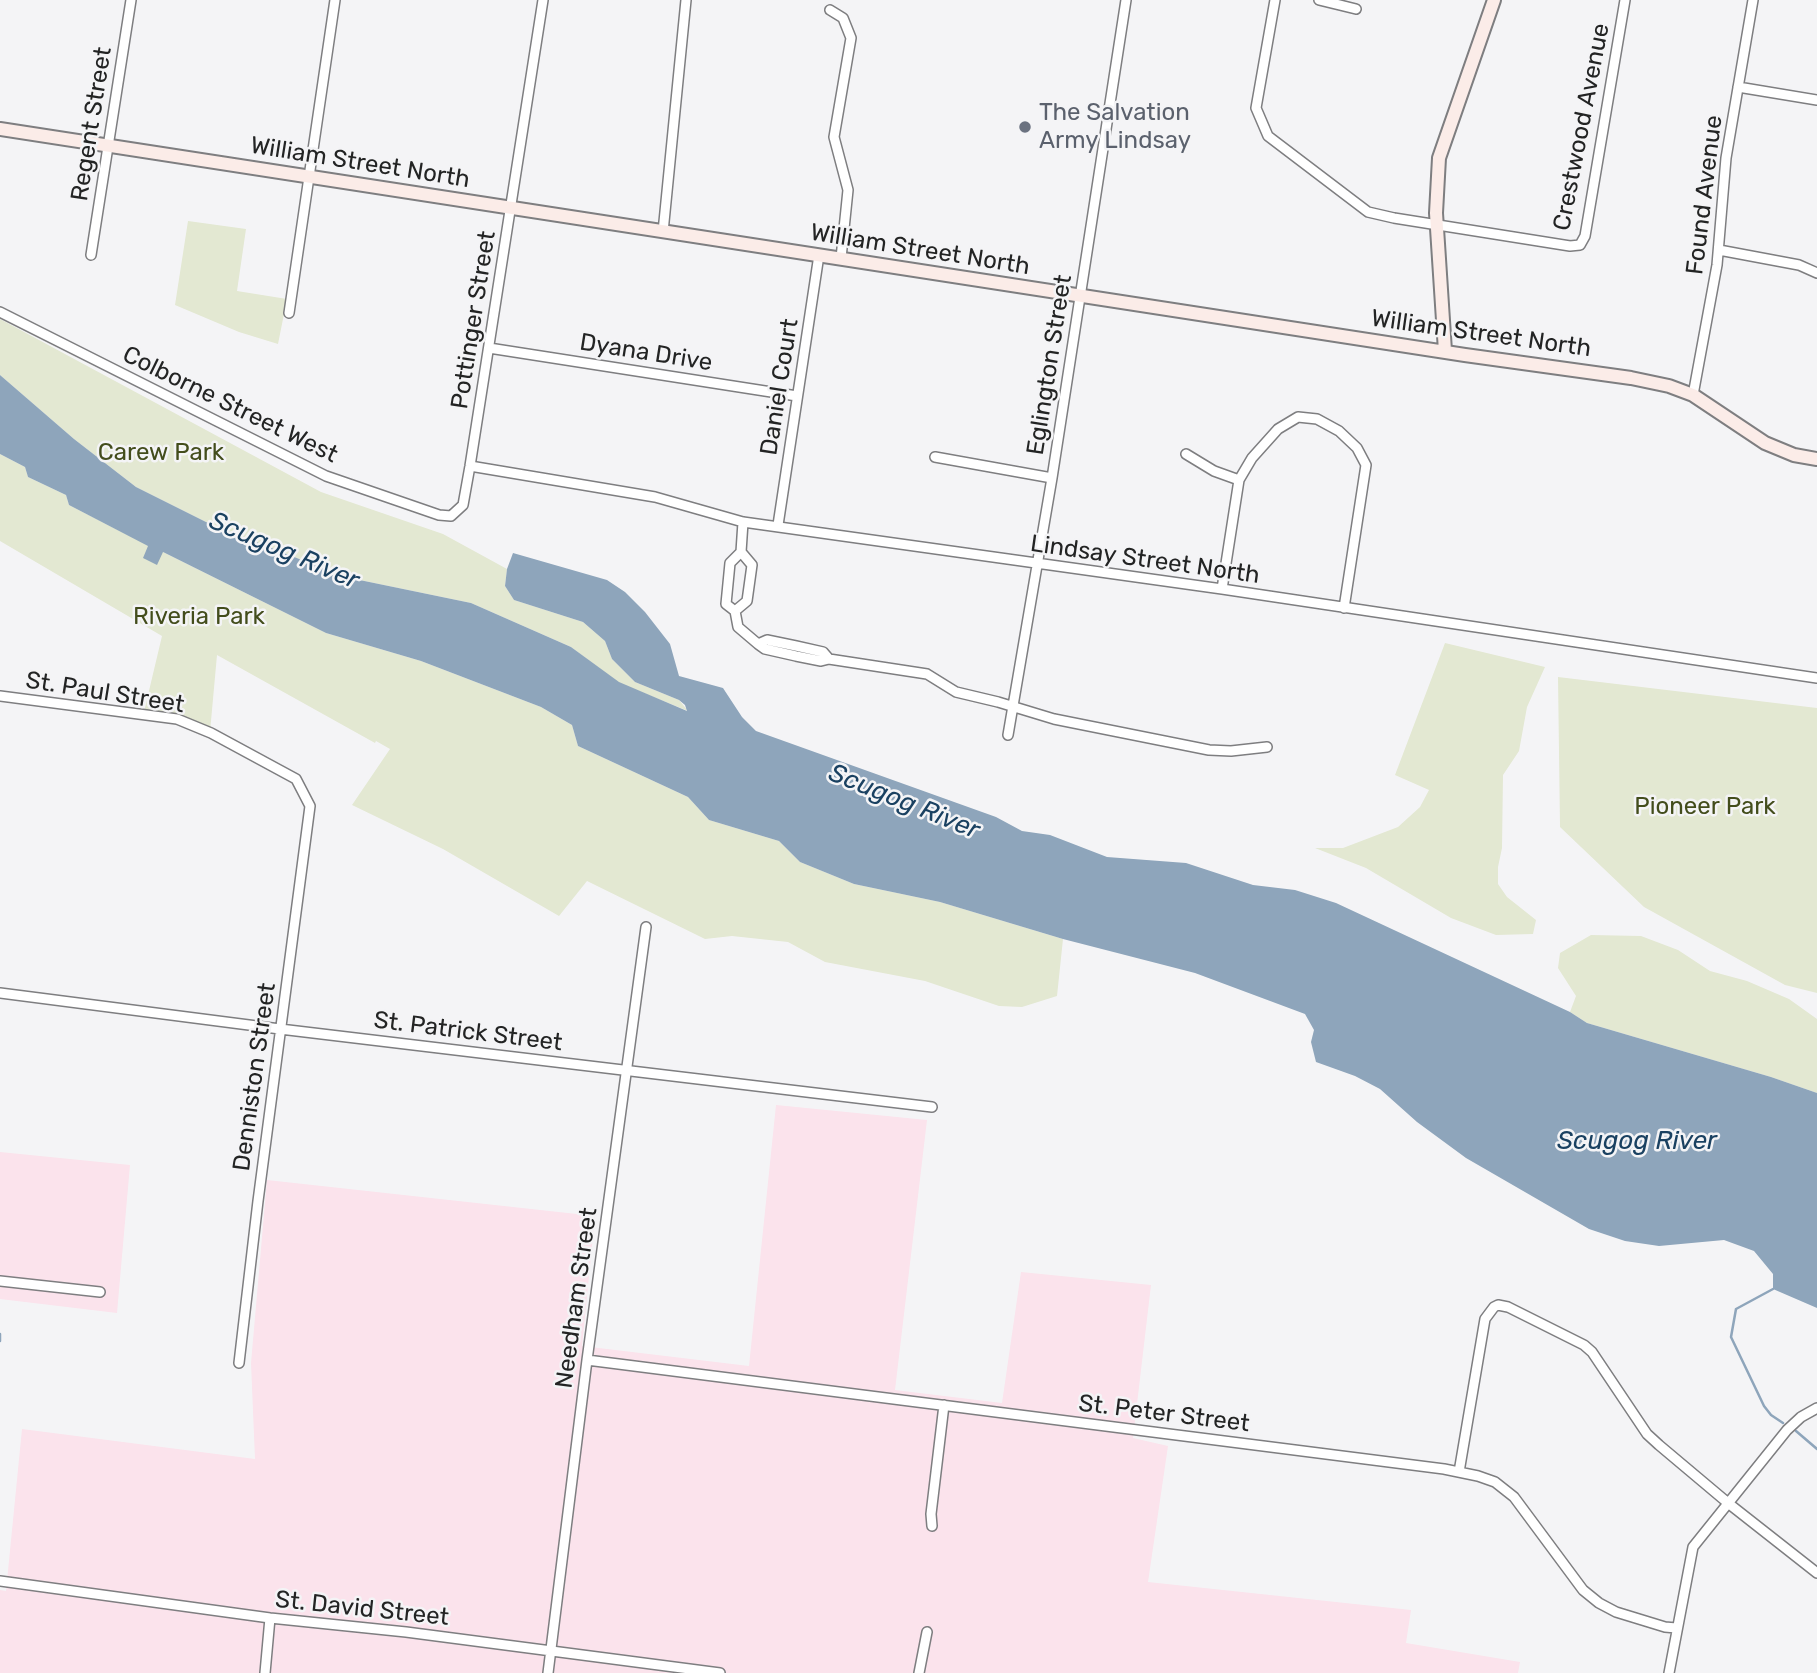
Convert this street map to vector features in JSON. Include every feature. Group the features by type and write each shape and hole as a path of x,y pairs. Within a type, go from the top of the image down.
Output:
{"street":[{"name":"Regent Street","path":"91,255 131,0"},
{"path":"289,313 335,0"},
{"name":"Pottinger Street","path":"451,516 463,505 470,466 543,0"},
{"path":"663,232 686,0"},
{"name":"Eglington Street","path":"1008,735 1052,478 1126,0"},
{"path":"1275,0 1256,108 1268,135 1368,212 1437,225"},
{"path":"1320,0 1356,9"},
{"path":"1445,351 1437,225 1439,158 1494,0"},
{"name":"Crestwood Avenue","path":"1437,225 1570,246 1580,245 1585,236 1625,0"},
{"name":"Found Avenue","path":"1693,395 1719,250 1725,167 1753,0"},
{"path":"830,10 843,19 851,38 834,137 848,190 841,258"},
{"path":"1738,87 1817,100"},
{"name":"William Street North","path":"0,129 1631,378 1669,386 1693,395 1765,443 1794,455 1817,459"},
{"path":"1719,250 1799,265 1817,273"},
{"name":"Daniel Court","path":"779,526 819,255"},
{"name":"Colborne Street West","path":"0,312 326,476 439,515 451,516"},
{"name":"Dyana Drive","path":"489,348 797,396"},
{"path":"1222,589 1239,480 1252,458 1278,429 1298,417 1317,419 1339,431 1357,448 1366,465 1344,608"},
{"path":"1186,454 1214,471 1239,480"},
{"path":"935,457 1052,478"},
{"name":"Lindsay Street North","path":"470,466 655,497 743,522 1222,589 1817,678"},
{"path":"743,522 741,552 730,563 726,604 735,611 738,627 758,643 767,640 796,651 823,652 829,659 927,674 956,692 1054,719 1209,750 1231,751 1267,747"},
{"path":"735,611 747,601 752,565 741,552"},
{"name":"St. Paul Street","path":"0,696 177,719 211,733 296,779 307,798"},
{"name":"Denniston Street","path":"239,1363 310,806 307,798"},
{"name":"Needham Street","path":"548,1673 587,1360 646,928"},
{"name":"St. Patrick Street","path":"0,993 932,1107"},
{"path":"0,1280 100,1292"},
{"path":"1459,1472 1485,1319 1491,1309 1498,1305 1508,1307 1592,1352 1647,1434 1728,1503 1817,1573"},
{"name":"St. Peter Street","path":"587,1360 1459,1472 1495,1482 1514,1497 1583,1590 1599,1603 1616,1612 1676,1628"},
{"path":"932,1526 931,1514 944,1405"},
{"path":"1669,1673 1693,1547 1796,1420 1817,1408"},
{"name":"St. David Street","path":"0,1581 270,1618 406,1632 720,1673"},
{"path":"265,1673 270,1618"},
{"path":"919,1673 928,1632"}],"shaded area":[{"path":"776,1105 927,1120 895,1390 1002,1403 1021,1272 1151,1285 1133,1438 1168,1446 1148,1582 1411,1610 1406,1643 1520,1662 1518,1673 0,1673 0,1590 6,1591 22,1429 255,1459 251,1363 267,1180 595,1216 582,1346 749,1366"},
{"path":"0,1152 130,1165 117,1313 0,1299"}],"green space":[{"path":"188,221 246,229 237,291 287,299 278,344 239,332 175,305"},
{"name":"Carew Park","path":"0,319 321,492 443,534 507,569 505,586 514,600 583,622 605,641 612,659 635,682 679,700 688,711 619,683 571,647 471,603 345,577 208,523 136,487 74,439 0,375"},
{"name":"Riveria Park","path":"0,454 25,467 28,477 66,495 69,505 149,546 144,558 163,552 326,633 421,661 541,707 572,725 578,746 688,797 709,820 779,841 800,862 854,884 940,902 1063,939 1057,996 1022,1007 999,1006 925,981 825,962 788,942 732,936 705,939 587,881 559,916 443,849 352,805 390,749 217,655 210,732 169,720 143,716 162,636 0,541"},
{"path":"1445,643 1545,667 1527,707 1519,751 1503,775 1502,848 1498,867 1498,884 1507,897 1536,920 1533,934 1496,935 1451,918 1366,868 1315,848 1343,848 1398,827 1420,807 1429,790 1395,775"},
{"name":"Pioneer Park","path":"1558,677 1817,708 1817,993 1785,985 1644,907 1560,827"},
{"path":"1591,935 1641,936 1678,950 1710,971 1747,981 1789,999 1817,1019 1817,1093 1587,1023 1570,1012 1576,996 1558,968 1560,953"}],"water":[{"name":"Scugog River","path":"0,375 74,439 136,487 208,523 345,577 471,603 571,647 619,682 687,711 679,700 635,682 612,659 605,641 583,622 514,600 505,586 513,553 607,580 625,592 645,612 670,644 679,676 723,688 742,717 756,731 996,817 1022,831 1050,835 1107,857 1186,863 1253,885 1295,890 1336,903 1570,1012 1587,1023 1817,1093 1817,1308 1773,1289 1773,1274 1754,1251 1724,1240 1659,1246 1625,1241 1589,1229 1466,1158 1417,1122 1380,1089 1355,1076 1316,1062 1311,1042 1314,1030 1305,1014 1195,973 1063,939 940,902 854,884 800,862 779,841 709,820 688,797 578,746 572,725 541,707 421,661 326,633 163,552 157,565 143,558 148,546 69,505 66,495 28,477 25,467 0,454"}],"waterway":[{"path":"1773,1289 1736,1309 1731,1337 1764,1406 1783,1423"},
{"path":"0,1334 0,1341"},
{"path":"1796,1431 1817,1449"}],"place":[{"name":"The Salvation Army Lindsay","path":"1025,127"}]}
